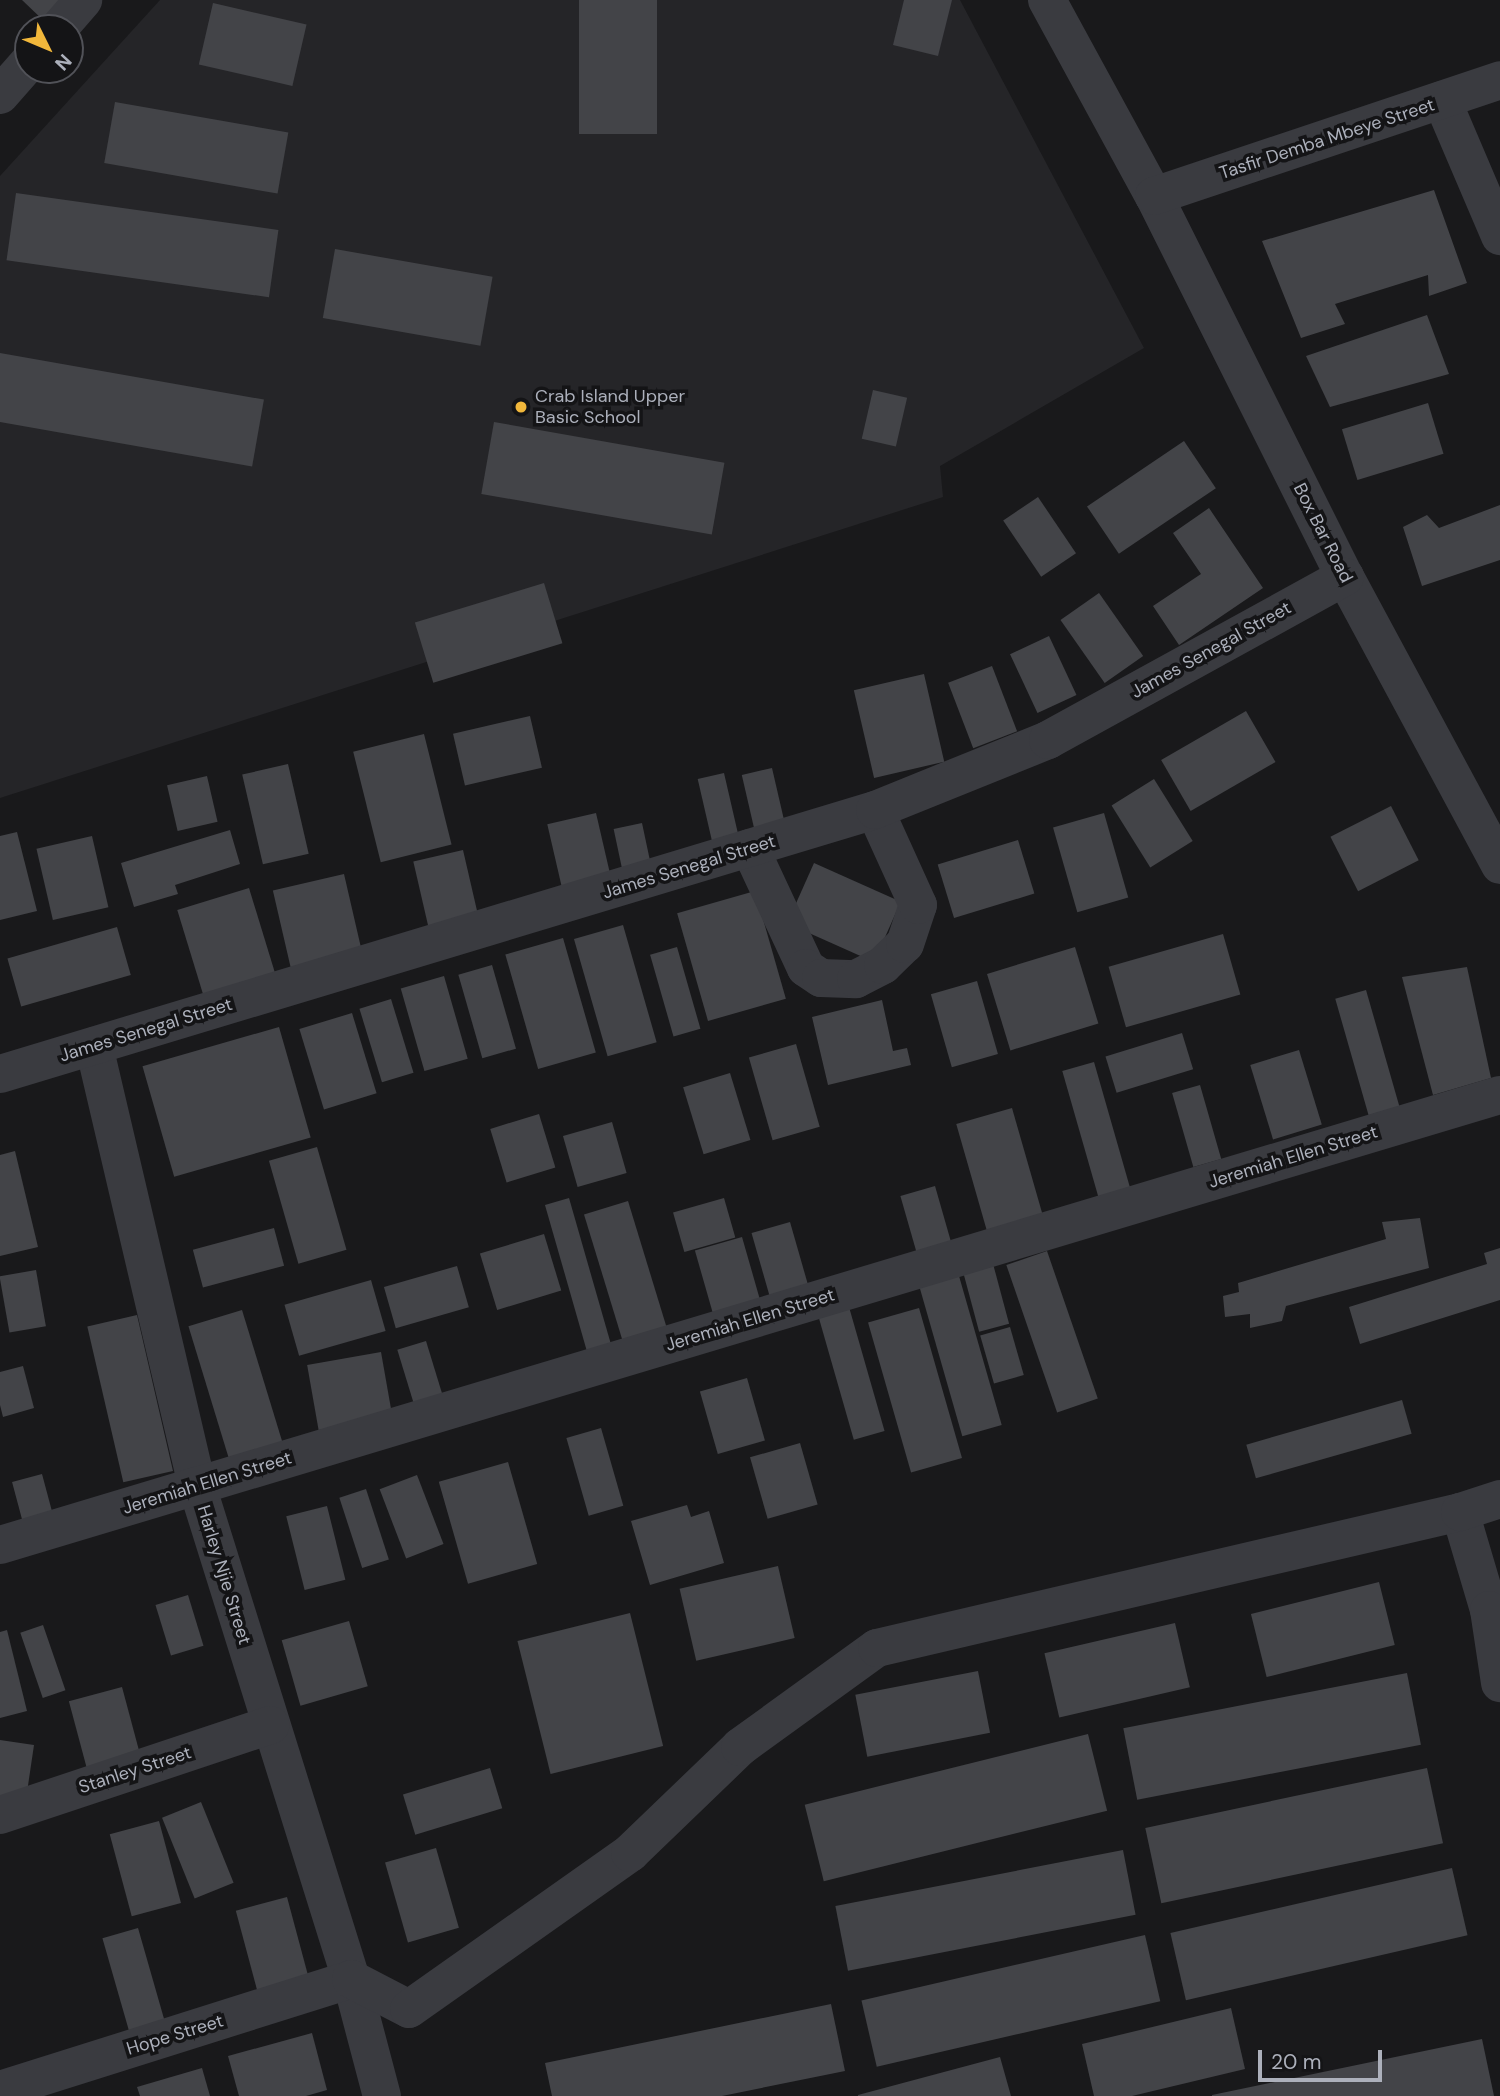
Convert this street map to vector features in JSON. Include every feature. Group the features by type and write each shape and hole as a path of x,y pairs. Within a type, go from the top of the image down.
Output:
{"street":[{"path":"71,14 83,0"},
{"name":"Box Bar Road","path":"1047,0 1154,196 1345,576 1500,865"},
{"path":"0,95 14,80"},
{"name":"Tasfir Demba Mbeye Street","path":"1154,196 1500,80"},
{"path":"1442,100 1500,236"},
{"name":"James Senegal Street","path":"0,1074 875,810 1048,740 1345,576"},
{"path":"750,848 806,968 821,978 856,979 883,965 905,944 918,905 875,810"},
{"name":"Harley Njie Street","path":"94,1046 197,1486 351,1979 382,2096"},
{"name":"Jeremiah Ellen Street","path":"0,1545 1500,1095"},
{"path":"351,1979 409,2010 630,1853 740,1747 877,1648 1460,1513 1500,1499"},
{"path":"1460,1513 1489,1610 1500,1684"},
{"name":"Stanley Street","path":"0,1815 270,1725"},
{"name":"Hope Street","path":"0,2090 351,1979"}],"shaded area":[{"name":"Crab Island Upper Basic School","path":"160,0 960,0 1144,348 940,466 943,497 0,798 0,176"}],"building":[{"path":"22,0 64,0 51,14 37,14"},
{"path":"579,0 657,0 657,134 579,134"},
{"path":"904,0 952,0 938,56 893,45"},
{"path":"213,3 307,25 292,86 199,64"},
{"path":"115,102 288,133 278,194 104,163"},
{"path":"1434,190 1467,283 1429,296 1428,275 1335,304 1345,324 1301,338 1262,241"},
{"path":"16,193 278,230 269,297 7,260"},
{"path":"335,249 493,277 480,346 323,318"},
{"path":"1427,315 1449,374 1330,407 1306,356"},
{"path":"0,353 264,400 252,467 0,422"},
{"path":"873,390 907,398 896,447 862,439"},
{"path":"1428,403 1443,454 1357,480 1342,429"},
{"path":"494,422 724,463 712,535 481,494"},
{"path":"1184,441 1216,488 1119,554 1087,506"},
{"path":"1038,497 1076,553 1041,577 1003,520"},
{"path":"1500,505 1500,560 1422,586 1403,527 1427,515 1439,528"},
{"path":"1209,508 1263,588 1179,645 1153,606 1201,574 1173,533"},
{"path":"544,583 562,643 433,683 415,622"},
{"path":"1099,593 1143,656 1105,683 1060,620"},
{"path":"1049,636 1076,695 1037,713 1010,654"},
{"path":"992,666 1017,731 973,748 948,683"},
{"path":"924,674 944,762 874,778 854,690"},
{"path":"1246,711 1276,762 1191,811 1161,760"},
{"path":"530,716 542,768 465,785 453,734"},
{"path":"424,734 452,845 381,862 353,752"},
{"path":"288,764 309,854 263,864 242,775"},
{"path":"772,768 787,831 756,838 742,775"},
{"path":"724,773 740,841 713,847 698,779"},
{"path":"207,776 218,822 178,831 167,785"},
{"path":"1154,779 1193,841 1150,867 1112,805"},
{"path":"1391,806 1419,860 1358,891 1330,837"},
{"path":"596,813 613,886 564,897 547,824"},
{"path":"1104,813 1128,898 1077,912 1053,828"},
{"path":"642,823 653,873 624,879 614,829"},
{"path":"230,830 240,864 175,885 178,894 134,907 121,863"},
{"path":"17,832 37,911 0,920 0,836"},
{"path":"92,836 108,907 53,920 36,849"},
{"path":"1018,840 1034,894 954,918 938,865"},
{"path":"463,850 481,926 431,937 413,861"},
{"path":"814,863 901,902 874,962 787,923"},
{"path":"344,874 364,962 293,978 273,890"},
{"path":"249,888 279,985 207,1007 177,910"},
{"path":"755,891 786,999 708,1021 677,913"},
{"path":"623,925 657,1042 608,1056 574,939"},
{"path":"117,927 131,975 21,1006 7,958"},
{"path":"1223,934 1240,995 1126,1027 1109,967"},
{"path":"563,938 596,1052 538,1069 505,955"},
{"path":"677,947 700,1029 674,1036 650,955"},
{"path":"1075,947 1098,1024 1010,1050 987,974"},
{"path":"492,965 516,1049 482,1058 458,975"},
{"path":"1467,967 1491,1078 1433,1095 1402,977"},
{"path":"444,976 468,1059 424,1071 401,988"},
{"path":"977,981 998,1054 952,1067 931,994"},
{"path":"1366,990 1399,1106 1369,1115 1335,999"},
{"path":"391,999 414,1073 382,1082 359,1009"},
{"path":"882,1000 893,1051 907,1048 911,1065 828,1085 812,1017"},
{"path":"352,1013 377,1093 324,1109 299,1029"},
{"path":"279,1027 311,1138 174,1177 143,1066"},
{"path":"1182,1033 1193,1069 1117,1093 1105,1056"},
{"path":"796,1044 820,1127 773,1140 749,1058"},
{"path":"1299,1050 1322,1125 1273,1140 1250,1065"},
{"path":"1094,1062 1133,1199 1102,1209 1062,1071"},
{"path":"730,1073 750,1140 704,1154 683,1087"},
{"path":"1200,1085 1221,1159 1193,1167 1172,1093"},
{"path":"1012,1108 1045,1224 990,1240 956,1124"},
{"path":"539,1114 555,1168 507,1182 490,1129"},
{"path":"612,1122 627,1173 578,1187 563,1136"},
{"path":"317,1147 346,1250 298,1264 269,1161"},
{"path":"15,1151 38,1247 0,1256 0,1155"},
{"path":"935,1186 955,1255 920,1265 900,1196"},
{"path":"569,1198 613,1352 589,1359 545,1205"},
{"path":"724,1198 735,1237 684,1252 673,1213"},
{"path":"628,1201 670,1339 626,1352 584,1214"},
{"path":"1420,1218 1429,1268 1286,1306 1282,1321 1250,1328 1250,1314 1225,1317 1223,1296 1239,1292 1238,1283 1386,1239 1382,1222"},
{"path":"790,1222 810,1291 771,1302 752,1233"},
{"path":"274,1228 284,1266 203,1287 193,1250"},
{"path":"544,1234 561,1290 497,1310 480,1254"},
{"path":"742,1237 762,1308 715,1322 695,1251"},
{"path":"1500,1248 1500,1300 1360,1344 1349,1307 1487,1264 1484,1253"},
{"path":"1047,1251 1098,1399 1057,1413 1006,1265"},
{"path":"992,1260 1009,1324 979,1332 962,1268"},
{"path":"457,1266 469,1307 396,1328 384,1287"},
{"path":"36,1270 46,1326 9,1333 0,1276"},
{"path":"959,1276 1002,1425 962,1436 920,1287"},
{"path":"371,1280 386,1331 299,1356 284,1305"},
{"path":"849,1307 885,1431 854,1440 818,1316"},
{"path":"919,1308 962,1458 911,1473 868,1323"},
{"path":"242,1310 284,1448 231,1464 188,1326"},
{"path":"137,1315 173,1471 123,1482 87,1326"},
{"path":"1010,1327 1024,1375 994,1384 980,1336"},
{"path":"426,1341 446,1405 417,1414 397,1350"},
{"path":"381,1352 392,1417 319,1430 307,1365"},
{"path":"23,1366 34,1408 3,1417 0,1405 0,1372"},
{"path":"747,1378 765,1440 718,1454 700,1392"},
{"path":"1402,1400 1412,1434 1256,1478 1246,1445"},
{"path":"601,1428 623,1506 589,1516 566,1438"},
{"path":"800,1443 818,1505 768,1519 750,1457"},
{"path":"508,1462 537,1564 468,1584 439,1482"},
{"path":"42,1474 52,1512 22,1520 12,1482"},
{"path":"417,1475 444,1544 406,1558 380,1489"},
{"path":"366,1489 389,1559 362,1568 339,1498"},
{"path":"687,1505 691,1517 709,1511 724,1563 650,1585 631,1521"},
{"path":"327,1506 345,1580 305,1590 286,1516"},
{"path":"778,1566 795,1638 696,1661 680,1589"},
{"path":"1379,1582 1395,1645 1267,1677 1251,1614"},
{"path":"188,1595 203,1646 171,1656 155,1605"},
{"path":"630,1613 663,1746 551,1774 517,1641"},
{"path":"349,1621 368,1686 300,1706 282,1640"},
{"path":"1175,1623 1190,1687 1059,1717 1044,1653"},
{"path":"43,1625 65,1690 43,1698 20,1633"},
{"path":"7,1630 27,1711 0,1718 0,1632"},
{"path":"978,1671 990,1733 867,1757 855,1695"},
{"path":"1407,1673 1421,1745 1137,1800 1123,1728"},
{"path":"122,1687 141,1758 88,1773 69,1701"},
{"path":"1088,1734 1107,1811 824,1881 805,1805"},
{"path":"0,1740 34,1745 26,1799 0,1795"},
{"path":"490,1768 502,1808 415,1835 403,1795"},
{"path":"1427,1768 1443,1843 1161,1903 1145,1828"},
{"path":"201,1802 234,1883 195,1898 162,1818"},
{"path":"159,1821 181,1903 132,1916 110,1834"},
{"path":"436,1848 459,1928 408,1942 385,1863"},
{"path":"1123,1850 1136,1915 848,1971 835,1906"},
{"path":"1452,1868 1468,1935 1186,2000 1170,1933"},
{"path":"287,1897 309,1980 258,1994 236,1911"},
{"path":"138,1928 167,2029 131,2039 102,1938"},
{"path":"1145,1935 1160,2001 877,2067 861,2000"},
{"path":"831,2004 845,2071 722,2096 552,2096 545,2063"},
{"path":"1231,2008 1245,2069 1132,2096 1094,2096 1082,2044"},
{"path":"312,2033 327,2090 306,2096 239,2096 228,2056"},
{"path":"1482,2039 1494,2096 1212,2096 1212,2095"},
{"path":"1000,2057 1011,2096 858,2096 858,2095"},
{"path":"202,2068 210,2096 140,2096 137,2087"}],"place":[{"name":"Crab Island Upper Basic School","path":"521,407"}]}
